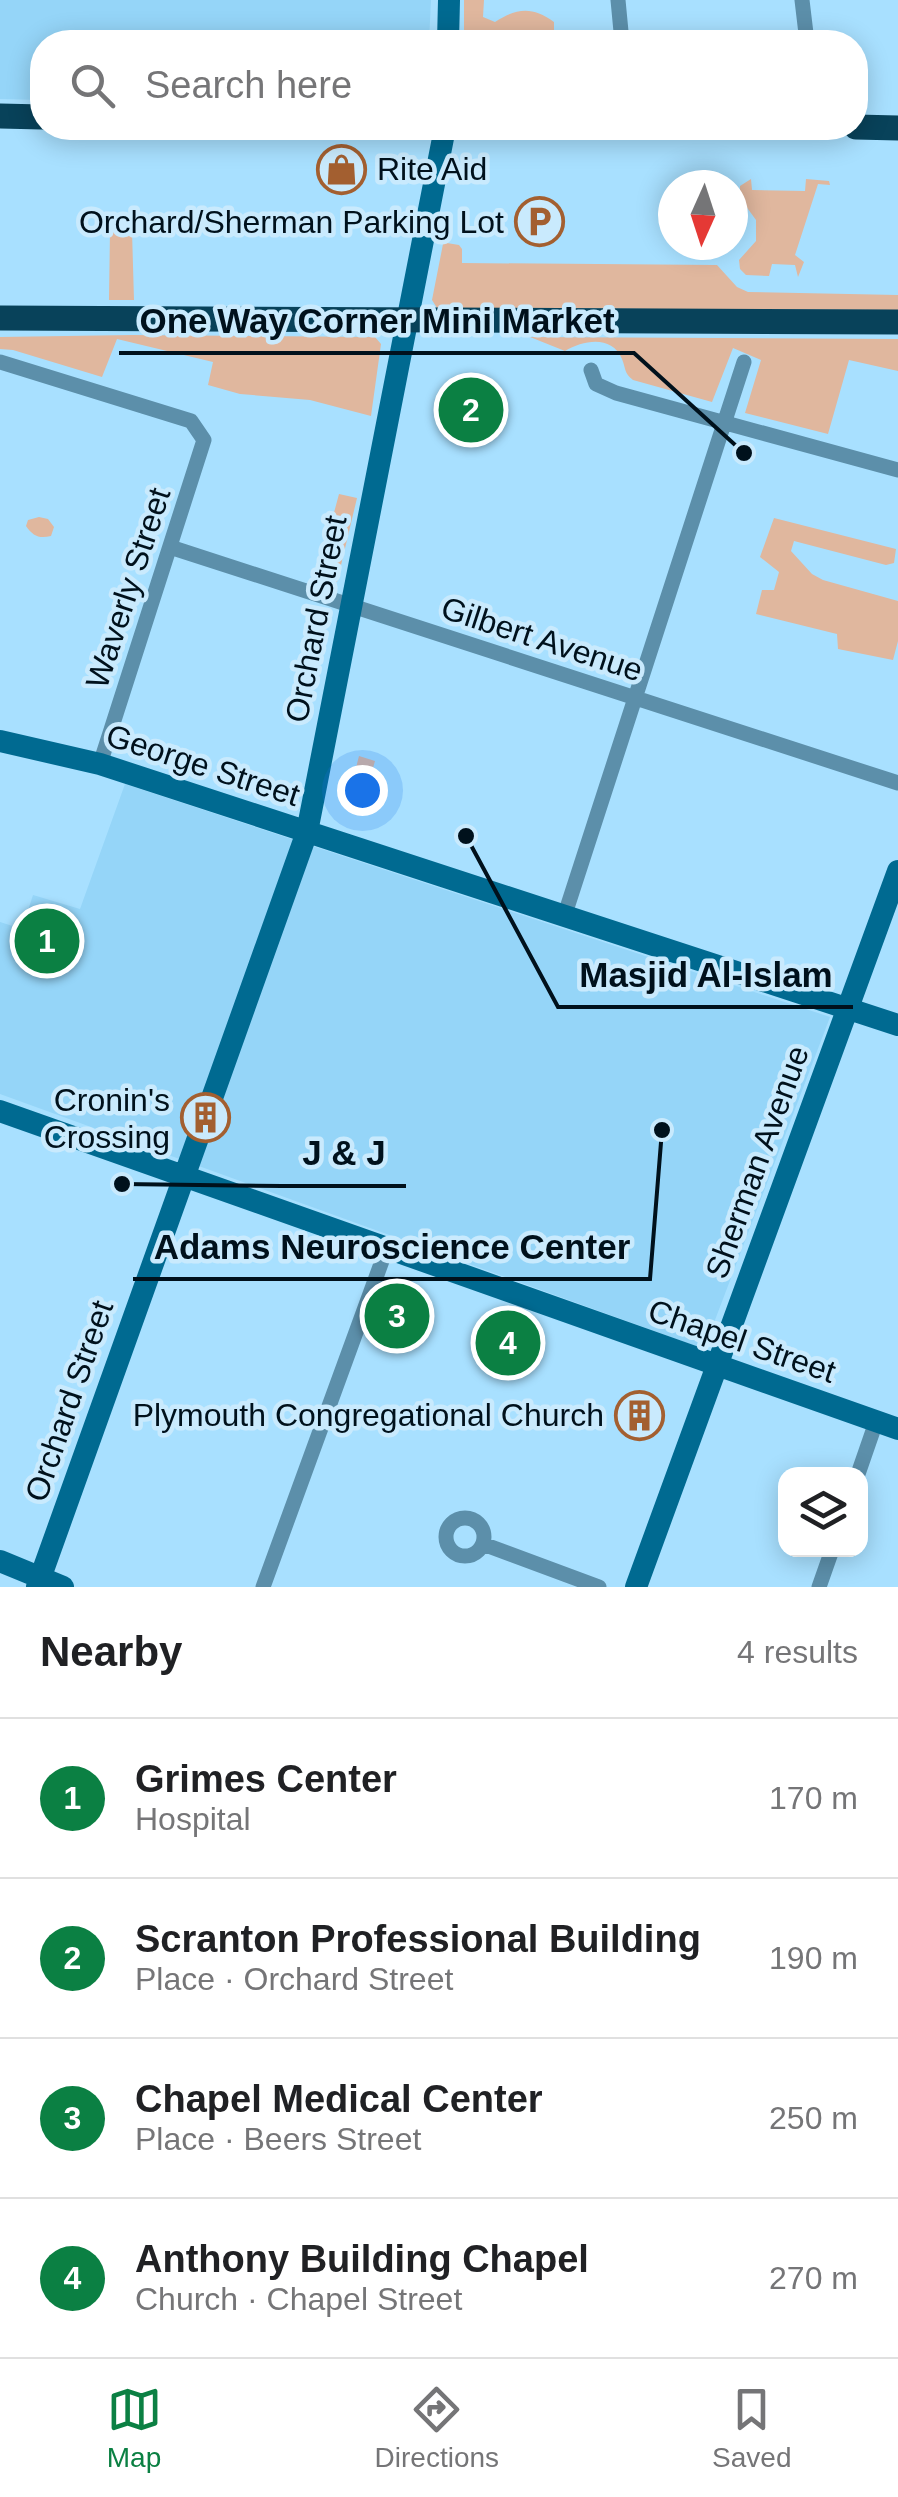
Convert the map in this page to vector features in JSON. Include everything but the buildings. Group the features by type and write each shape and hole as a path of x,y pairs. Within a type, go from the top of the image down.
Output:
{"highway":[{"path":"0,116 30,117"},
{"path":"868,127 898,128"},
{"path":"0,318 898,322"}],"main road":[{"path":"448,30 449,0"},
{"name":"Orchard Street","path":"47,1584 184,1176 307,832 404,320 442,140"},
{"name":"George Street","path":"0,740 100,764 898,1024"},
{"name":"Sherman Avenue","path":"636,1587 898,871"},
{"name":"Chapel Street","path":"0,1112 887,1426"},
{"path":"0,1561 47,1584"}],"street":[{"path":"618,0 621,30"},
{"path":"802,0 806,30"},
{"name":"Waverly Street","path":"0,362 191,422 204,440 100,764"},
{"path":"565,914 744,362"},
{"path":"590,370 596,384 616,394 898,470"},
{"name":"Gilbert Avenue","path":"170,548 898,782"},
{"path":"262,1587 386,1250"},
{"path":"862,1467 887,1426"},
{"path":"483,1544 599,1587"},
{"path":"819,1587 830,1557"}],"shaded area":[{"path":"0,0 431,0 430,30 30,30 30,100 0,99"},
{"path":"464,0 484,0 483,17 495,22 510,14 531,11 554,22 554,30 464,30"},
{"path":"751,179 752,190 805,191 806,179 829,181 830,185 818,184 795,255 804,262 798,277 795,265 772,264 769,276 746,275 740,269 739,260 748,260 748,250 756,241 756,220 748,209"},
{"path":"110,231 132,231 134,300 109,300"},
{"path":"443,244 462,249 462,263 717,265 737,287 748,292 898,295 898,310 437,308 432,300"},
{"path":"0,337 375,337 381,344 371,416 310,400 240,394 208,385 213,362 117,339 102,377 0,349"},
{"path":"530,337 898,339 898,371 849,360 828,434 745,413 761,360 733,348 712,402 633,380 617,351 605,343 589,342 565,351"},
{"path":"339,494 357,498 337,582 317,576"},
{"path":"774,518 896,549 894,563 886,565 794,541 791,551 823,580 898,601 898,641 893,660 838,649 837,634 756,614 762,590 774,590 779,572 760,557"},
{"path":"48,519 54,527 51,536 37,536 26,526 28,520"},
{"path":"359,756 375,761 364,799 349,795"},
{"path":"125,784 830,1017 704,1349 0,1094 0,922 22,929 33,895 80,909"}],"place":[{"name":"Rite Aid","path":"342,169"},
{"name":"Orchard/Sherman Parking Lot","path":"539,222"},
{"name":"Scranton Professional Building","path":"471,410"},
{"name":"One Way Corner Mini Market","path":"744,453"},
{"name":"Masjid Al-Islam","path":"466,836"},
{"name":"Grimes Center","path":"47,941"},
{"name":"Cronin's Crossing","path":"205,1118"},
{"name":"Adams Neuroscience Center","path":"662,1130"},
{"name":"J & J","path":"122,1184"},
{"name":"Chapel Medical Center","path":"397,1316"},
{"name":"Anthony Building Chapel","path":"508,1343"},
{"name":"Plymouth Congregational Church","path":"639,1415"}]}
